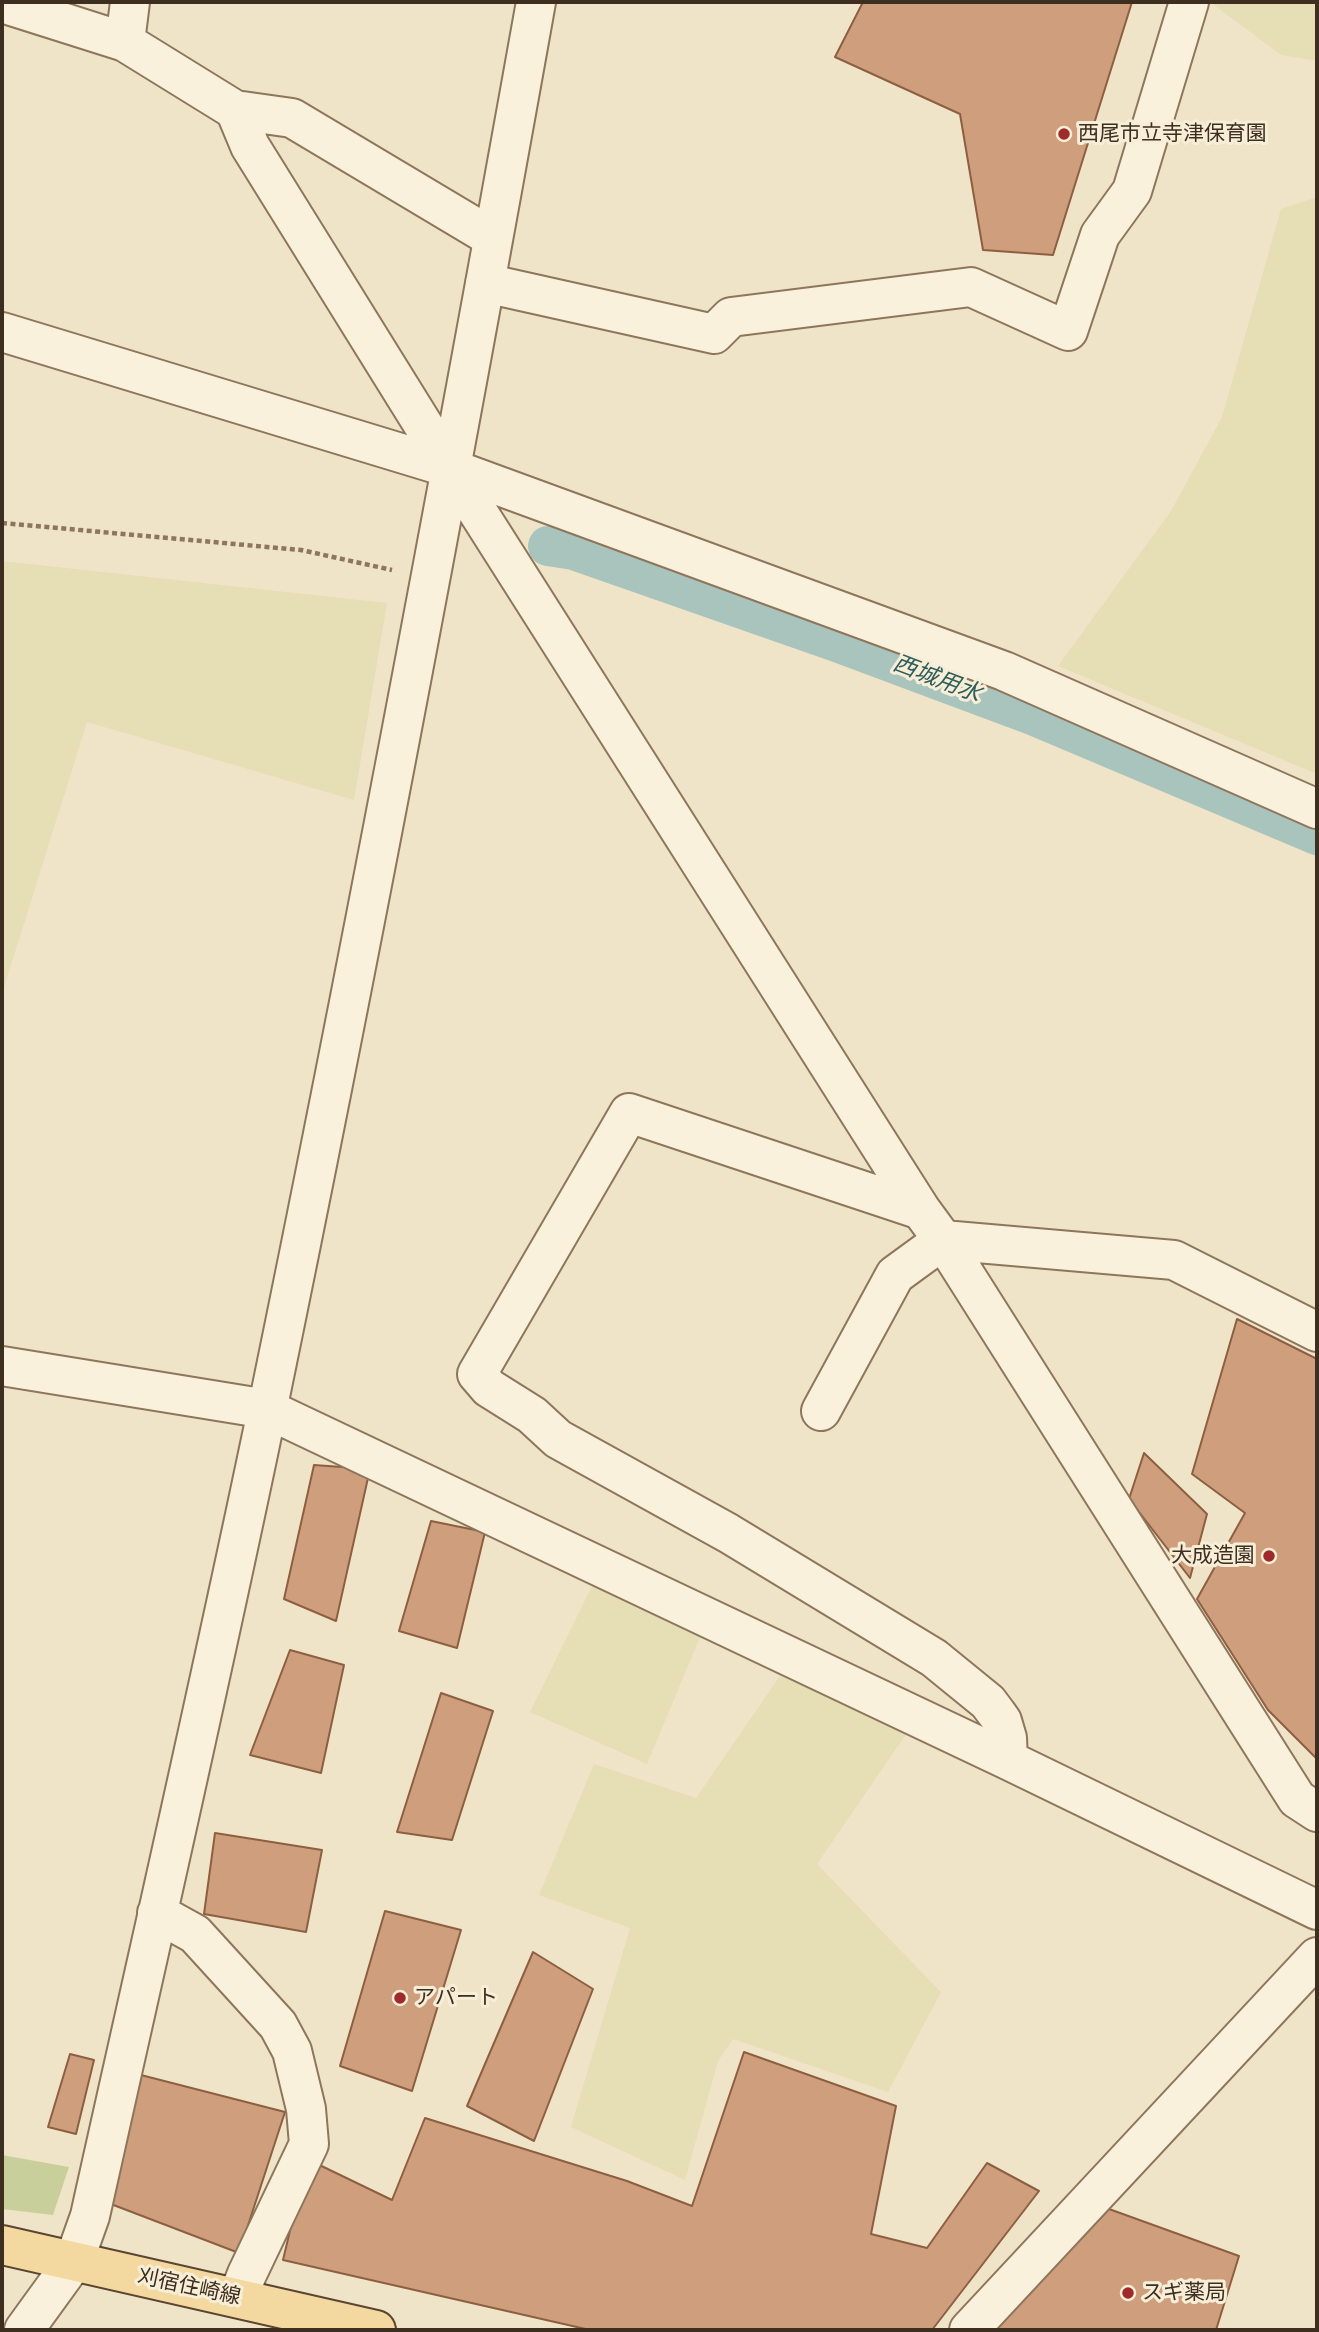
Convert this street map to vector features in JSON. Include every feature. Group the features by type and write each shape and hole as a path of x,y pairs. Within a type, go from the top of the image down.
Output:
{"main road":[{"name":"刈宿住崎線","path":"2,2245 376,2330"}],"street":[{"path":"125,42 130,2"},
{"path":"24,2330 74,2261 90,2216 157,1913 267,1409 430,579 536,2"},
{"path":"485,283 714,334 731,317 971,287 1068,331 1100,235 1132,191 1189,2"},
{"path":"2,3 125,42 235,110 292,118 493,238"},
{"path":"235,110 250,146 450,468 921,1210 943,1240 1283,1778 1297,1799 1317,1812"},
{"path":"2,332 450,468 1004,671 1317,809"},
{"path":"921,1210 629,1113 477,1374 489,1388 532,1415 558,1439 728,1532 934,1658 988,1702 997,1714 1007,1738 1009,1760"},
{"path":"821,1411 895,1275 943,1240 1174,1260 1317,1332"},
{"path":"2,1366 267,1409 1009,1760 1317,1910"},
{"path":"157,1913 195,1934 278,2025 292,2051 306,2109 309,2144 238,2298"},
{"path":"970,2330 1317,1957"}],"path":[{"path":"2,523 301,550 430,579"}],"shaded area":[{"path":"1210,2 1317,2 1317,61 1281,55"},
{"path":"1317,197 1317,774 1058,666 1171,511 1222,417 1281,209"},
{"path":"2,561 387,603 354,800 87,722 2,994"},
{"path":"592,1586 703,1630 647,1764 530,1712"},
{"path":"780,1676 909,1730 817,1864 941,1992 888,2092 733,2039 718,2061 685,2180 571,2127 630,1928 539,1895 594,1764 696,1798"}],"green space":[{"path":"2,2155 69,2167 53,2215 2,2209"}],"building":[{"path":"863,2 1132,2 1053,255 983,250 960,114 835,57"},
{"name":"大成造園","path":"1237,1319 1317,1359 1317,1759 1268,1710 1197,1599 1245,1513 1192,1474"},
{"path":"1144,1453 1207,1514 1190,1578 1129,1499"},
{"path":"314,1465 370,1469 336,1621 284,1599"},
{"path":"431,1521 485,1532 457,1648 399,1631"},
{"path":"290,1650 344,1665 321,1773 250,1755"},
{"path":"441,1693 493,1711 452,1840 397,1832"},
{"path":"215,1833 322,1850 306,1932 204,1914"},
{"name":"アパート","path":"385,1911 461,1930 412,2091 340,2066"},
{"name":"アパート","path":"533,1952 593,1989 534,2141 467,2106"},
{"path":"744,2052 896,2106 871,2234 927,2248 987,2163 1039,2191 932,2330 590,2330 283,2260 307,2159 392,2200 425,2118 627,2181 692,2206"},
{"path":"70,2054 94,2060 76,2134 48,2127"},
{"path":"137,2074 285,2112 239,2253 103,2201"},
{"name":"スギ薬局","path":"1109,2209 1239,2256 1216,2330 994,2330"}],"waterway":[{"name":"西城用水","path":"548,546 574,550 837,642 1035,716 1317,835"}],"place":[{"name":"西尾市立寺津保育園","path":"1064,134"},
{"name":"大成造園","path":"1269,1556"},
{"name":"アパート","path":"400,1998"},
{"name":"スギ薬局","path":"1128,2293"}]}
